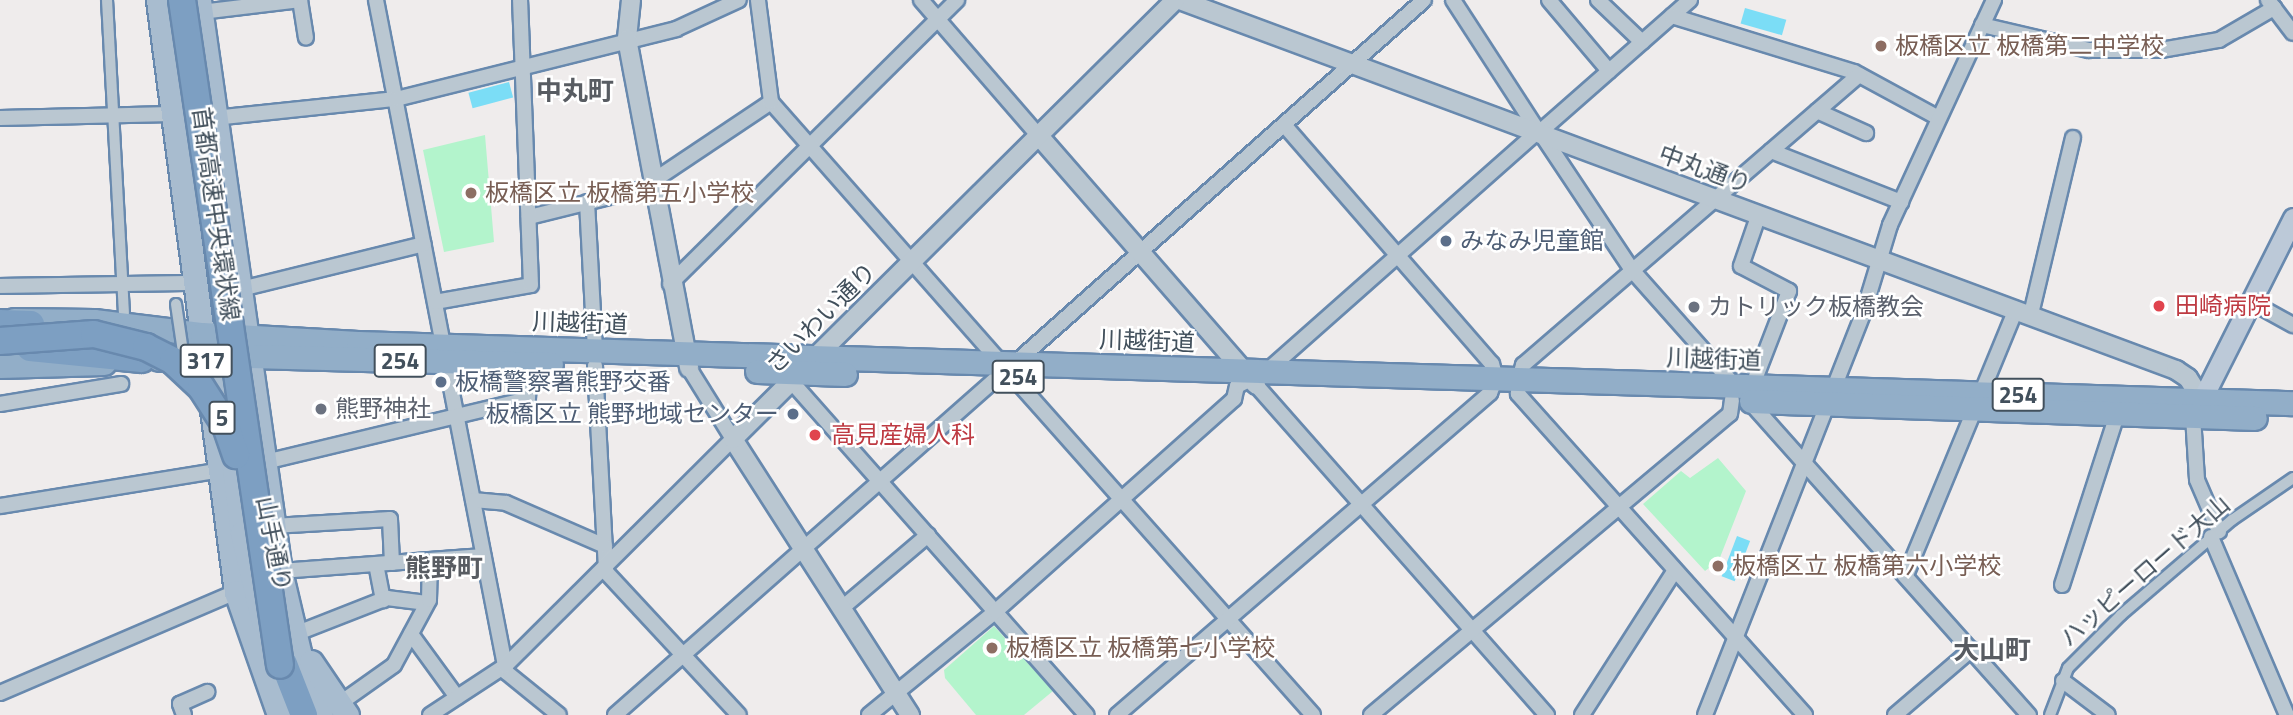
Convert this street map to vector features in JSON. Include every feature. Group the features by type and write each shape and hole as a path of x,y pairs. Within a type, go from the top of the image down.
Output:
{"highway":[{"name":"首都高速中央環状線","path":"191,2 282,665 301,715"},
{"name":"5","path":"0,320 95,326 130,332 167,348 206,383 226,415 239,450 282,665"},
{"name":"川越街道","path":"0,320 94,321 202,334 248,346 443,346 595,358 686,360 802,370 1006,370 2197,408 2293,419"},
{"name":"5","path":"0,341 112,336 162,355 201,387 226,426 237,459 282,665"},
{"name":"川越街道","path":"0,366 141,359 206,359 248,346"},
{"name":"川越街道","path":"443,346 530,364 595,358"},
{"path":"0,347 141,359"},
{"name":"川越街道","path":"1978,402 2117,415 2293,403"}],"main road":[{"name":"317","path":"158,0 206,359 217,471 236,592 279,715"},
{"name":"317","path":"165,0 231,304 248,346 280,571 295,637"},
{"name":"317","path":"191,2 231,304"},
{"name":"317","path":"191,2 214,118 231,304"},
{"path":"2197,408 2253,303 2293,218"},
{"name":"山手通り","path":"223,379 242,533 292,715"},
{"name":"山手通り","path":"247,388 274,574 290,647 303,688 332,712"},
{"path":"295,637 332,712"}],"street":[{"path":"107,0 124,313"},
{"path":"191,2 300,0 306,38"},
{"path":"376,0 505,666 512,678 559,715"},
{"path":"435,302 531,285 520,0"},
{"path":"631,0 626,39 686,360 733,439 911,715"},
{"path":"214,118 396,99 626,39 676,29 739,0"},
{"path":"758,0 771,102 1313,715"},
{"path":"921,0 1546,715"},
{"path":"670,284 957,0"},
{"name":"中丸通り","path":"1177,0 1539,131 2182,373 2197,408"},
{"name":"さいわい通り","path":"733,439 1177,0"},
{"path":"615,715 1424,0"},
{"path":"1452,0 1632,270 2029,715"},
{"path":"1549,0 1609,71"},
{"path":"1598,0 1642,42"},
{"path":"869,715 996,611 1234,399 1251,378 1398,256 1690,0"},
{"path":"1705,715 1805,464 1901,202 1937,117 1994,0"},
{"path":"1982,25 2089,50 2161,50 2219,40 2271,4 2293,33"},
{"path":"1672,16 1859,75 1937,117"},
{"path":"1805,715 1675,570 1519,386 1523,365 1859,75"},
{"path":"528,217 653,184 771,102"},
{"path":"1817,111 1866,133"},
{"path":"0,118 172,114"},
{"path":"1117,715 1361,505 1493,386 1492,364 1284,125"},
{"path":"1906,575 1978,402 2024,312 2073,138"},
{"path":"1770,151 1901,202"},
{"path":"587,202 606,572 739,715"},
{"path":"1371,715 1730,414 1742,394 1789,290 1741,266 1759,214"},
{"path":"231,304 424,244"},
{"path":"0,286 195,283"},
{"path":"2253,303 2293,325"},
{"path":"176,304 185,375"},
{"path":"265,462 528,399 530,364"},
{"path":"802,370 880,481 1087,715"},
{"path":"0,404 121,384"},
{"path":"2197,408 2197,480 2215,534 2287,715"},
{"path":"2062,585 2117,415"},
{"path":"430,715 505,666 733,439"},
{"path":"0,506 217,471"},
{"name":"ハッピーロード大山","path":"2050,715 2068,668 2121,615 2215,534 2293,478"},
{"path":"472,500 506,503 604,546"},
{"path":"273,526 390,519 392,563"},
{"path":"842,608 928,535"},
{"path":"280,571 483,556"},
{"path":"332,712 394,665 427,603 430,560"},
{"path":"376,564 383,600"},
{"path":"1582,715 1675,570"},
{"path":"0,694 236,592"},
{"path":"295,637 383,600 427,603"},
{"path":"411,635 457,697"},
{"path":"1895,715 1972,649"},
{"path":"2063,681 2108,715"},
{"path":"184,715 180,704 207,692"}],"green space":[{"path":"485,135 494,242 444,252 423,150"},
{"path":"1718,458 1746,491 1719,560 1705,571 1643,504 1681,471 1690,478"},
{"name":"板橋区立 板橋第七小学校","path":"994,626 1053,691 1024,715 976,715 945,678 944,670"}],"water":[{"path":"1745,8 1786,20 1782,35 1741,23"},
{"path":"509,82 513,97 473,108 468,93"},
{"path":"1737,536 1750,541 1735,581 1722,576"}],"place":[{"name":"板橋区立 板橋第二中学校","path":"1881,46"},
{"name":"板橋区立 板橋第五小学校","path":"471,193"},
{"name":"みなみ児童館","path":"1446,241"},
{"name":"田崎病院","path":"2159,306"},
{"name":"カトリック板橋教会","path":"1694,307"},
{"name":"板橋警察署熊野交番","path":"441,382"},
{"name":"熊野神社","path":"321,409"},
{"name":"板橋区立 熊野地域センター","path":"793,414"},
{"name":"高見産婦人科","path":"815,435"},
{"name":"板橋区立 板橋第六小学校","path":"1718,566"},
{"name":"板橋区立 板橋第七小学校","path":"992,648"}],"district":[{"name":"中丸町","path":"575,91"},
{"name":"熊野町","path":"444,568"},
{"name":"大山町","path":"1992,650"}]}
